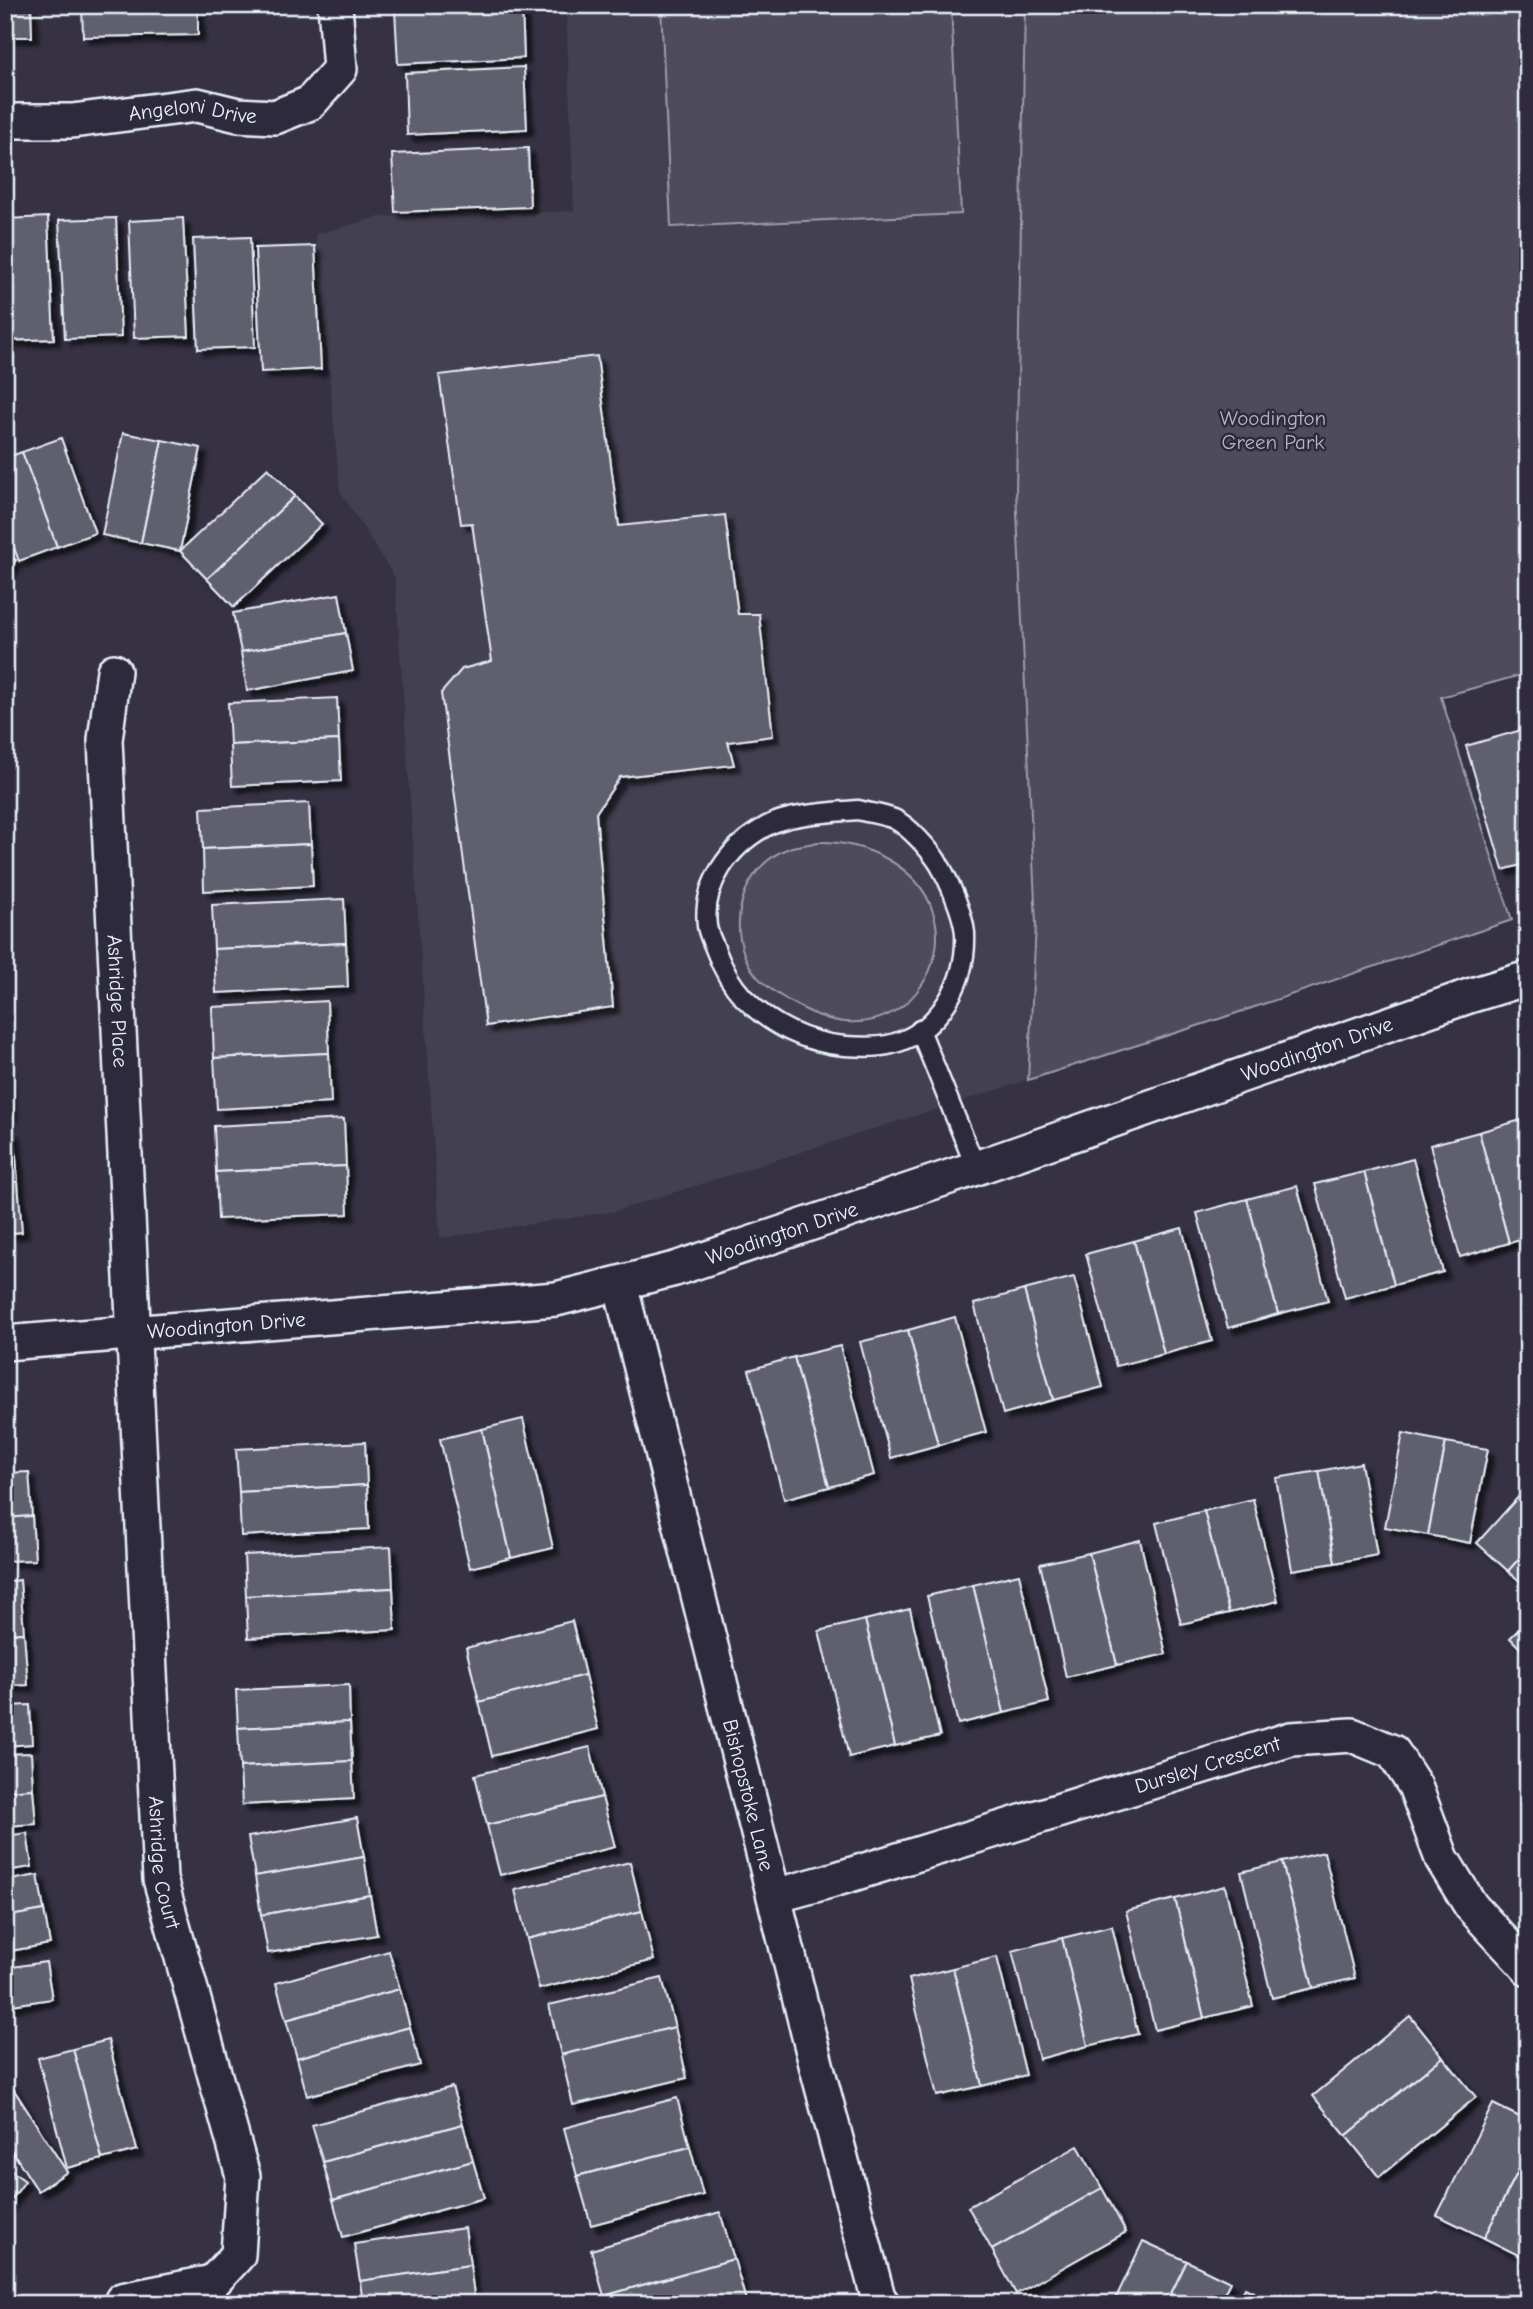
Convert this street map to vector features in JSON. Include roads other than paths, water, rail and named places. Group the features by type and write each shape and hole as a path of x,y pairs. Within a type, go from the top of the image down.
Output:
{"street":[{"name":"Angeloni Drive","path":"5,121 72,121 197,105 238,115 275,117 310,103 340,69 335,5"},
{"name":"Ashridge Place","path":"114,671 105,740 132,1332"},
{"name":"Woodington Drive","path":"5,1343 556,1299 620,1284 675,1269 976,1168 1469,996 1528,978"},
{"name":"Bishopstoke Lane","path":"620,1284 816,2064 878,2297 883,2304"},
{"name":"Ashridge Court","path":"122,2300 213,2282 237,2255 243,2176 160,1880 132,1332"},
{"name":"Dursley Crescent","path":"775,1896 1292,1739 1352,1735 1394,1752 1415,1786 1449,1871 1471,1906 1528,1968"}],"lane":[{"path":"858,810 896,820 930,850 948,880 965,930 964,960 958,982 943,1011 920,1030 893,1044 853,1047 821,1044 760,1015 736,990 720,962 707,927 709,890 730,854 766,826 814,813 858,810"},
{"path":"920,1030 976,1168"}],"park label":[{"name":"Woodington Green Park","path":"1273,430"}]}
